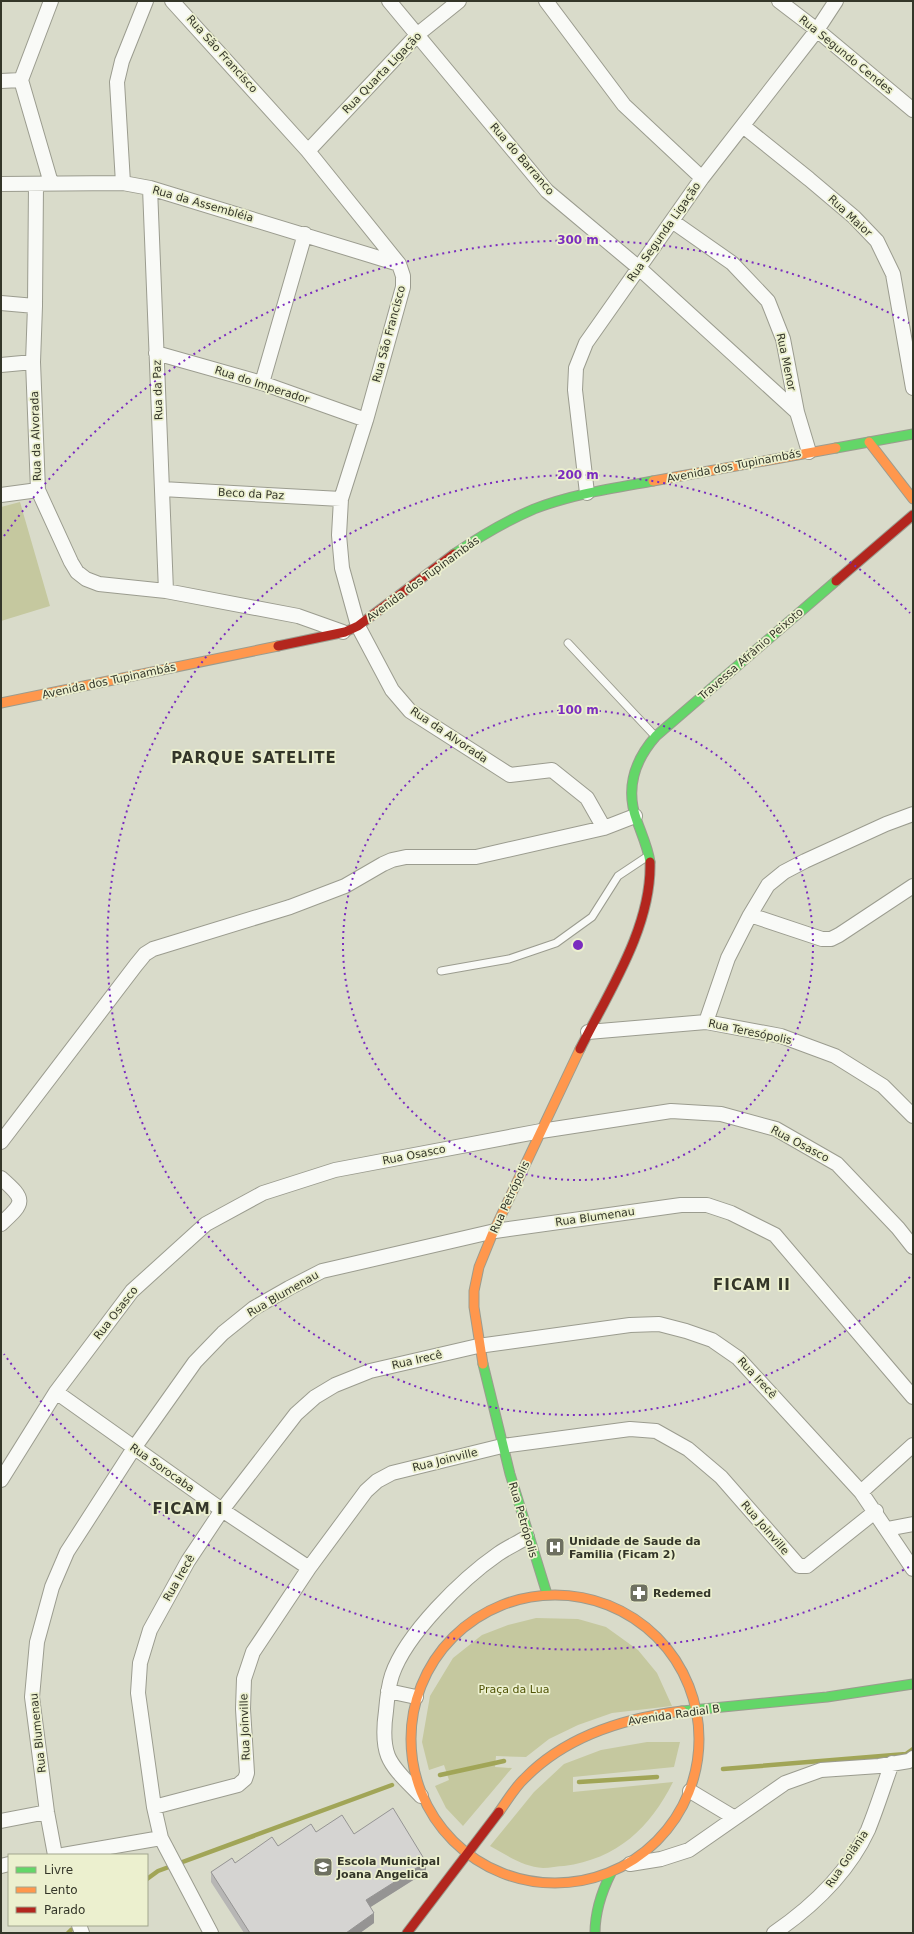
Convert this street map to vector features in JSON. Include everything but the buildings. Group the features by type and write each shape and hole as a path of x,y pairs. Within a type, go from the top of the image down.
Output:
{"street":[{"path":"51,1 21,80 51,183"},
{"path":"123,183 117,82 122,60 146,1"},
{"name":"Rua São Francisco","path":"172,1 308,151 399,264 404,276 403,287 366,420 341,499 339,536 342,568 358,626"},
{"name":"Rua do Barranco","path":"389,1 418,34 547,192 639,268 797,412"},
{"name":"Rua Quarta Ligação","path":"308,151 418,34 459,1"},
{"path":"546,1 624,105 702,178"},
{"name":"Rua Segundo Cendes","path":"779,1 817,30 913,110"},
{"name":"Rua Segunda Ligação","path":"587,493 575,390 576,368 586,343 702,178 817,30 836,1"},
{"path":"1,81 21,80"},
{"name":"Rua Maior","path":"743,126 815,183 854,217 877,241 893,274 913,388"},
{"name":"Rua da Assembléia","path":"1,184 123,183 150,188 305,234 399,264"},
{"name":"Rua da Alvorada","path":"36,184 36,306 33,362 38,490 77,572 86,579 99,584 166,591 298,616 345,632"},
{"name":"Rua da Paz","path":"150,188 166,591"},
{"name":"Rua Menor","path":"672,221 732,263 768,301 784,339 797,412 809,452"},
{"path":"262,383 305,234"},
{"path":"1,303 36,306"},
{"name":"Rua do Imperador","path":"156,353 262,383 366,420"},
{"path":"1,365 33,362"},
{"name":"Avenida dos Tupinambás","path":"1,703 345,632 358,626 475,541 536,509 587,493 913,434"},
{"path":"869,442 913,499"},
{"name":"Beco da Paz","path":"162,488 341,499"},
{"path":"1,495 38,490"},
{"name":"Travessa Afrânio Peixoto","path":"635,816 631,793 633,774 637,760 656,736 913,515"},
{"path":"298,616 314,639"},
{"name":"Rua da Alvorada","path":"358,626 392,690 410,711 510,775 552,770 587,798 604,828"},
{"path":"706,1022 728,958 750,915 768,885 784,872 866,833 913,814"},
{"path":"1,1142 136,965 145,954 153,949 290,907 345,886 392,860 406,857 476,857 604,828 635,816"},
{"name":"Rua Petrópolis","path":"547,1594 527,1537 502,1446 478,1346 475,1292 476,1276 541,1131 630,948 643,912 649,880 649,856 635,816"},
{"path":"750,915 822,939 831,939 913,886"},
{"name":"Rua Teresópolis","path":"588,1032 706,1022 781,1036 835,1056 883,1086 913,1116"},
{"name":"Rua Osasco","path":"1,1480 56,1392 132,1291 206,1224 263,1193 335,1170 541,1131 671,1110 721,1114 776,1129 836,1164 898,1228 913,1247"},
{"path":"1,1178 16,1192 20,1204 18,1208 1,1224"},
{"name":"Rua Blumenau","path":"55,1854 47,1812 32,1697 36,1642 52,1587 67,1552 134,1448 195,1362 223,1333 261,1304 322,1271 495,1231 681,1205 707,1206 731,1212 775,1235 913,1397"},
{"name":"Rua Irecê","path":"211,1933 161,1838 154,1807 138,1694 140,1663 150,1630 188,1561 222,1510 296,1414 315,1397 335,1385 370,1371 478,1346 630,1325 660,1324 712,1340 738,1358 861,1492 876,1511 913,1568"},
{"name":"Rua Sorocaba","path":"56,1392 222,1510 309,1568"},
{"name":"Rua Joinville","path":"154,1807 238,1785 244,1779 247,1773 243,1709 244,1679 253,1652 309,1568 366,1491 377,1481 392,1473 502,1446 630,1430 656,1432 688,1449 721,1477 799,1566 806,1566 876,1511"},
{"path":"861,1492 913,1445"},
{"path":"887,1529 913,1524"},
{"path":"421,1796 396,1769 388,1756 385,1740 388,1691 392,1675 403,1651 424,1623 469,1577 499,1553 527,1537"},
{"path":"547,1594 581,1596 614,1607 643,1624 668,1648 686,1677 697,1710 700,1752 690,1791 678,1816 657,1843 630,1864 611,1873 591,1880 564,1883 526,1881 495,1870 466,1855 448,1838 433,1818 421,1796 412,1764 410,1730 416,1698 430,1665 452,1637 480,1615 512,1600 547,1594"},
{"name":"Avenida Radial B","path":"407,1933 524,1778 548,1757 595,1731 629,1720 697,1710 842,1696 913,1684"},
{"path":"388,1691 416,1698"},
{"path":"630,1864 661,1859 689,1850 785,1783 821,1770 908,1761 913,1758"},
{"name":"Rua Goiãnia","path":"774,1933 796,1918 832,1885 867,1831 892,1763"},
{"path":"690,1791 735,1818"},
{"path":"1,1821 47,1812"},
{"path":"69,1854 161,1838"},
{"path":"594,1920 598,1899 611,1873"},
{"path":"564,1883 576,1891"},
{"path":"590,1905 594,1920 595,1933"}],"lane":[{"path":"568,643 656,736"},
{"path":"441,971 509,959 556,943 592,917 618,876 649,856"}],"green space":[{"path":"20,502 50,606 1,621 1,507"},
{"name":"Praça da Lua","path":"536,1618 578,1619 606,1627 638,1650 657,1673 672,1706 612,1713 578,1725 549,1739 526,1757 496,1756 495,1767 512,1768 463,1826 446,1808 435,1786 449,1780 444,1765 429,1770 422,1742 430,1696 453,1658 482,1635 508,1625"},
{"path":"647,1742 680,1742 674,1767 573,1777 573,1792 673,1782 654,1814 630,1839 600,1856 583,1862 543,1868 522,1863 490,1846 534,1792 564,1764 601,1750"}],"waterway":[{"path":"723,1769 906,1754 913,1749"},
{"path":"440,1775 504,1761"},
{"path":"579,1782 657,1777"},
{"path":"148,1878 158,1871 392,1785"},
{"path":"68,1933 71,1930"}],"traffic: fast":[{"path":"836,448 913,434"},
{"path":"454,554 473,541 534,509 578,495 653,481"},
{"path":"650,862 633,809 632,798 634,776 642,755 656,736 836,581"},
{"path":"483,1364 510,1474 547,1594"},
{"path":"682,1711 827,1697 913,1684"},
{"path":"595,1933 599,1902 611,1873"}],"traffic: slow":[{"path":"869,442 913,499"},
{"path":"653,481 836,448"},
{"path":"1,703 278,646"},
{"path":"483,1364 474,1307 474,1291 479,1267 492,1235 580,1049"},
{"path":"541,1595 569,1595 597,1601 623,1612 647,1627 667,1647 682,1671 693,1697 699,1725 699,1739 697,1767 682,1807 667,1831 647,1851 623,1866 597,1877 569,1883 541,1883 513,1877 487,1866 463,1851 443,1831 428,1807 417,1781 411,1753 411,1725 417,1697 428,1671 443,1647 463,1627 487,1612 513,1601 541,1595"},
{"path":"499,1812 514,1790 541,1763 578,1740 618,1724 661,1714 682,1711"}],"traffic: jam":[{"path":"836,581 913,515"},
{"path":"278,646 345,632 358,626 454,554"},
{"path":"580,1049 615,982 636,935 644,911 649,886 650,862"},
{"path":"407,1933 499,1812"}],"place":[{"name":"Unidade de Saude da Familia (Ficam 2)","path":"555,1547"},
{"name":"Redemed","path":"639,1593"},
{"name":"Escola Municipal Joana Angelica","path":"323,1867"}],"district":[{"name":"PARQUE SATELITE","path":"254,758"},
{"name":"FICAM II","path":"752,1285"},
{"name":"FICAM I","path":"188,1509"}]}
